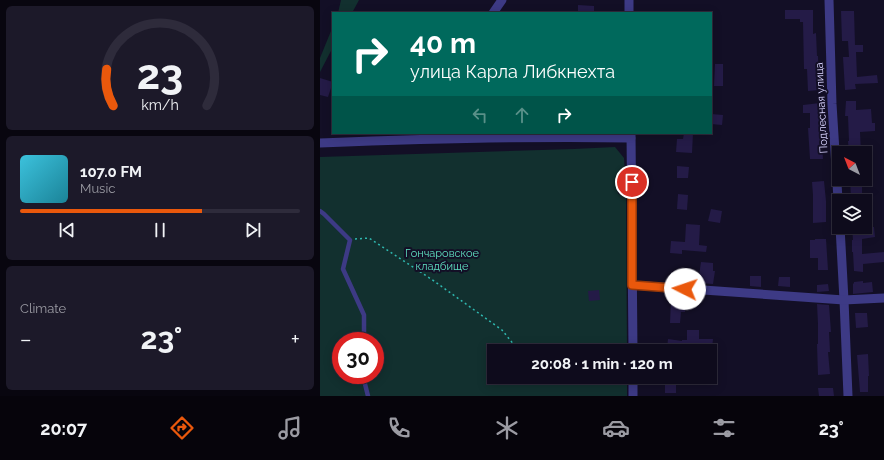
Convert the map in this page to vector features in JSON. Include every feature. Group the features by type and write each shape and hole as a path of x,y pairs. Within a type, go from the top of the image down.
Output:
{"street":[{"path":"494,12 502,0"},
{"path":"629,0 629,12"},
{"name":"Подлесная улица","path":"829,0 832,104 838,194"},
{"path":"320,142 457,136 576,137 631,135 633,344"},
{"path":"840,234 848,396"},
{"path":"632,285 844,300 884,298"},
{"path":"633,384 633,396"}],"lane":[{"path":"320,212 324,214 350,240 343,269 364,315 364,332"},
{"path":"365,384 368,396"}],"path":[{"path":"350,240 368,238 434,281 502,330 513,344"}],"green space":[{"path":"341,0 359,0 353,12 338,12"},
{"path":"332,28 332,49 320,72 320,58"},
{"name":"Гончаровское кладбище","path":"615,147 624,158 625,185 617,186 618,194 626,195 627,344 487,344 487,384 627,384 627,396 320,396 320,157"}],"building":[{"path":"578,5 594,6 594,12 578,12"},
{"path":"785,10 813,10 813,34 816,33 819,90 808,91 807,69 804,69 803,22 800,22 800,19 785,19"},
{"path":"841,11 854,11 855,45 863,45 863,52 856,52 857,77 877,75 878,83 855,84 856,89 845,90 843,57 849,57 848,41 842,41"},
{"path":"715,64 723,64 723,86 714,86"},
{"path":"320,78 332,82 328,97 320,95"},
{"path":"846,101 856,101 856,110 871,109 872,123 875,123 875,131 860,132 861,146 848,146 848,116 845,116"},
{"path":"820,103 821,112 819,112 823,159 810,159 808,128 810,128 810,113 803,113 803,105"},
{"path":"712,114 723,115 722,125 712,124"},
{"path":"684,134 693,134 692,153 676,152 677,139 683,139"},
{"path":"677,166 689,167 688,178 677,178"},
{"path":"824,181 826,222 813,223 812,182"},
{"path":"850,186 862,187 862,194 851,194"},
{"path":"678,194 688,195 687,210 677,209"},
{"path":"711,209 722,211 720,223 708,221"},
{"path":"686,224 700,225 699,245 707,246 706,252 682,250 682,254 670,253 671,241 685,242"},
{"path":"872,227 874,227 875,237 862,239 862,254 884,252 884,262 863,264 863,272 854,271 852,252 853,234 872,234"},
{"path":"826,239 828,270 818,270 818,258 810,258 810,240"},
{"path":"701,262 713,263 713,271 715,271 713,284 698,283"},
{"path":"750,276 761,276 761,287 750,286"},
{"path":"779,277 790,277 790,287 778,286"},
{"path":"863,281 863,283 872,282 873,292 853,294 854,282"},
{"path":"828,284 829,291 817,292 817,285"},
{"path":"599,290 600,300 589,301 588,291"},
{"path":"671,300 686,301 685,312 681,312 680,323 670,323"},
{"path":"817,304 829,305 831,332 829,332 830,352 828,352 830,374 818,375"},
{"path":"855,313 867,313 868,327 856,328"},
{"path":"687,330 699,330 699,339 713,339 712,344 668,344 668,339 682,341 687,340"},
{"path":"868,354 868,392 860,392 857,355"},
{"path":"665,384 676,384 676,393 665,393"},
{"path":"818,388 833,388 834,396 819,396"}],"route":[{"path":"632,182 632,285 685,289"}]}
